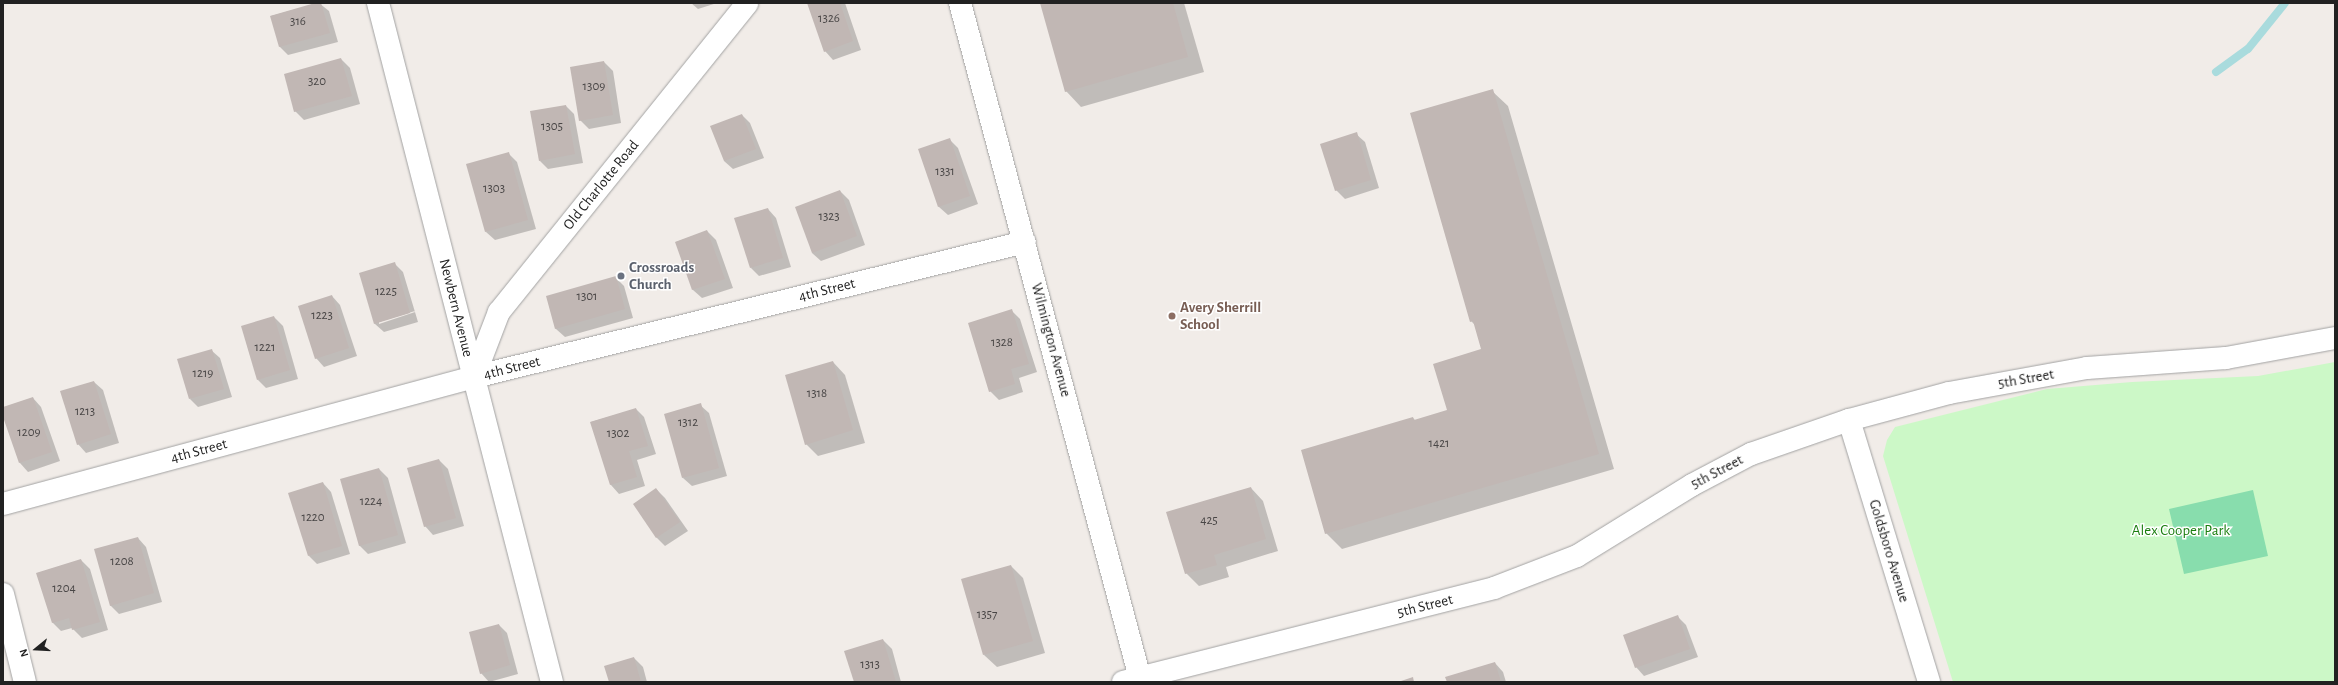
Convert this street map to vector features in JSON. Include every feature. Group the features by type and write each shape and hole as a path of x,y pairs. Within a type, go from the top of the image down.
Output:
{"street":[{"name":"Newbern Avenue","path":"378,3 552,682"},
{"name":"Old Charlotte Road","path":"474,377 499,312 747,3"},
{"name":"Wilmington Avenue","path":"960,3 1025,242 1131,680"},
{"name":"4th Street","path":"3,504 474,377 1025,242"},
{"name":"5th Street","path":"1131,680 1494,588 1576,556 1692,485 1752,454 1849,420 1949,393 2087,368 2226,358 2335,338"},
{"name":"Goldsboro Avenue","path":"1849,420 1929,682"},
{"path":"3,594 25,682"}],"green space":[{"name":"Alex Cooper Park","path":"2335,362 2335,682 1953,682 1883,456 1887,440 1895,427 2047,389 2132,382 2258,376"},
{"path":"2253,490 2268,556 2184,574 2169,509"}],"building":[{"path":"315,3 321,3 330,33 279,47 270,16"},
{"path":"807,3 840,3 853,41 824,52"},
{"path":"1040,3 1173,3 1188,57 1065,92"},
{"path":"341,58 352,96 294,112 284,74"},
{"path":"604,61 613,115 579,121 570,67"},
{"path":"1493,89 1599,454 1325,534 1301,450 1413,417 1414,420 1447,410 1433,364 1481,349 1473,321 1470,322 1410,113"},
{"path":"566,105 575,154 539,161 530,111"},
{"path":"742,114 756,149 724,161 710,126"},
{"path":"1357,132 1371,180 1335,191 1320,144"},
{"path":"950,138 970,196 938,207 918,149"},
{"path":"509,152 528,220 485,232 466,164"},
{"path":"840,190 857,236 812,253 795,207"},
{"path":"768,208 783,258 750,268 734,218"},
{"path":"707,230 725,279 692,290 675,242"},
{"path":"395,262 410,313 374,324 359,273"},
{"path":"616,276 625,309 555,329 546,296"},
{"path":"332,295 349,348 315,359 298,306"},
{"path":"1012,309 1029,364 1011,369 1015,384 989,392 968,323"},
{"path":"274,316 290,370 257,380 241,326"},
{"path":"212,349 224,389 189,399 177,359"},
{"path":"833,361 853,430 805,445 785,375"},
{"path":"94,381 111,434 77,445 60,391"},
{"path":"33,397 52,452 19,463 3,417 3,407"},
{"path":"701,403 719,468 682,478 664,414"},
{"path":"636,408 648,446 629,451 637,477 610,485 590,422"},
{"path":"439,459 456,518 424,527 407,468"},
{"path":"379,468 398,535 359,546 340,479"},
{"path":"323,482 342,546 308,556 288,493"},
{"path":"1251,487 1266,539 1214,555 1217,565 1185,574 1166,512"},
{"path":"656,488 680,522 656,538 633,504"},
{"path":"138,537 154,593 110,606 94,549"},
{"path":"81,559 100,622 72,630 69,618 52,623 36,573"},
{"path":"1011,565 1033,641 983,655 961,579"},
{"path":"1678,615 1690,649 1635,668 1623,635"},
{"path":"499,624 510,665 480,674 469,632"},
{"path":"883,639 896,682 854,682 844,651"},
{"path":"634,657 641,682 609,682 604,666"},
{"path":"1495,662 1501,682 1447,682 1445,677"},
{"path":"1413,677 1414,682 1398,682"}],"waterway":[{"path":"2216,72 2248,49 2285,3"}],"place":[{"name":"Crossroads Church","path":"621,276"},
{"name":"Avery Sherrill School","path":"1172,316"}]}
